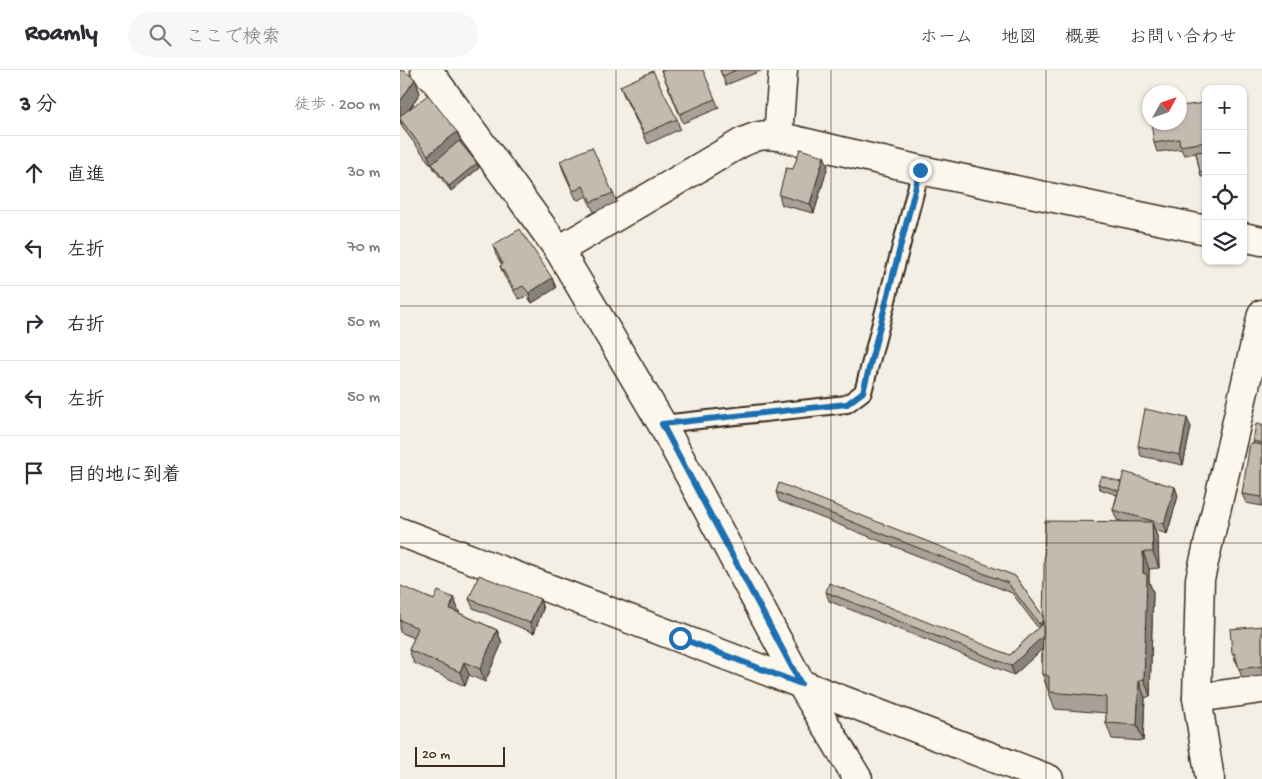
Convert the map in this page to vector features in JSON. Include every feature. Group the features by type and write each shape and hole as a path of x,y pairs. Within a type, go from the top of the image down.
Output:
{"street":[{"path":"425,70 559,250 662,424 801,684 858,779"},
{"path":"778,136 783,70"},
{"path":"559,250 757,135 778,136 920,170 1202,229"},
{"path":"1247,238 1262,241"},
{"path":"1210,779 1197,698 1200,579 1262,314"},
{"path":"400,532 1049,779"},
{"path":"1197,698 1262,689"}],"lane":[{"path":"662,424 847,404 863,392 920,170"}],"building":[{"path":"400,70 403,70 415,79 400,102"},
{"path":"661,70 703,70 715,99 680,114"},
{"path":"720,70 736,70 723,76"},
{"path":"653,71 677,119 644,134 620,86"},
{"path":"428,95 457,132 428,155 400,119 400,116"},
{"path":"1202,103 1202,143 1180,146 1179,139 1154,143 1152,130 1187,130 1187,105"},
{"path":"459,141 477,163 449,186 432,164"},
{"path":"592,147 613,193 591,202 583,186 573,190 560,161"},
{"path":"800,149 824,156 810,204 779,195 786,168 793,169"},
{"path":"1202,151 1202,172 1200,172 1196,152"},
{"path":"520,229 552,278 529,293 523,286 515,290 500,266 503,264 493,245"},
{"path":"1145,409 1187,418 1180,455 1138,446"},
{"path":"1256,424 1262,425 1262,443 1253,441"},
{"path":"1250,443 1262,445 1262,497 1242,494"},
{"path":"1124,472 1175,487 1164,524 1113,510"},
{"path":"1101,476 1121,482 1119,491 1098,484"},
{"path":"779,483 1015,576 1043,616 1043,620 1039,624 1008,583 776,492"},
{"path":"1045,521 1152,522 1153,552 1143,552 1143,573 1147,575 1144,679 1139,681 1137,725 1106,723 1106,697 1049,692 1049,676 1042,674"},
{"path":"479,575 540,599 530,623 469,599"},
{"path":"829,583 1010,655 1043,623 1043,636 1011,666 826,592"},
{"path":"401,586 434,600 438,591 454,598 450,609 497,630 480,669 464,662 460,672 409,650 418,628 400,620"},
{"path":"1262,626 1262,666 1239,669 1235,654 1232,653 1230,629"}],"route":[{"path":"680,638 801,684 662,424 847,404 863,392 920,170"}]}
